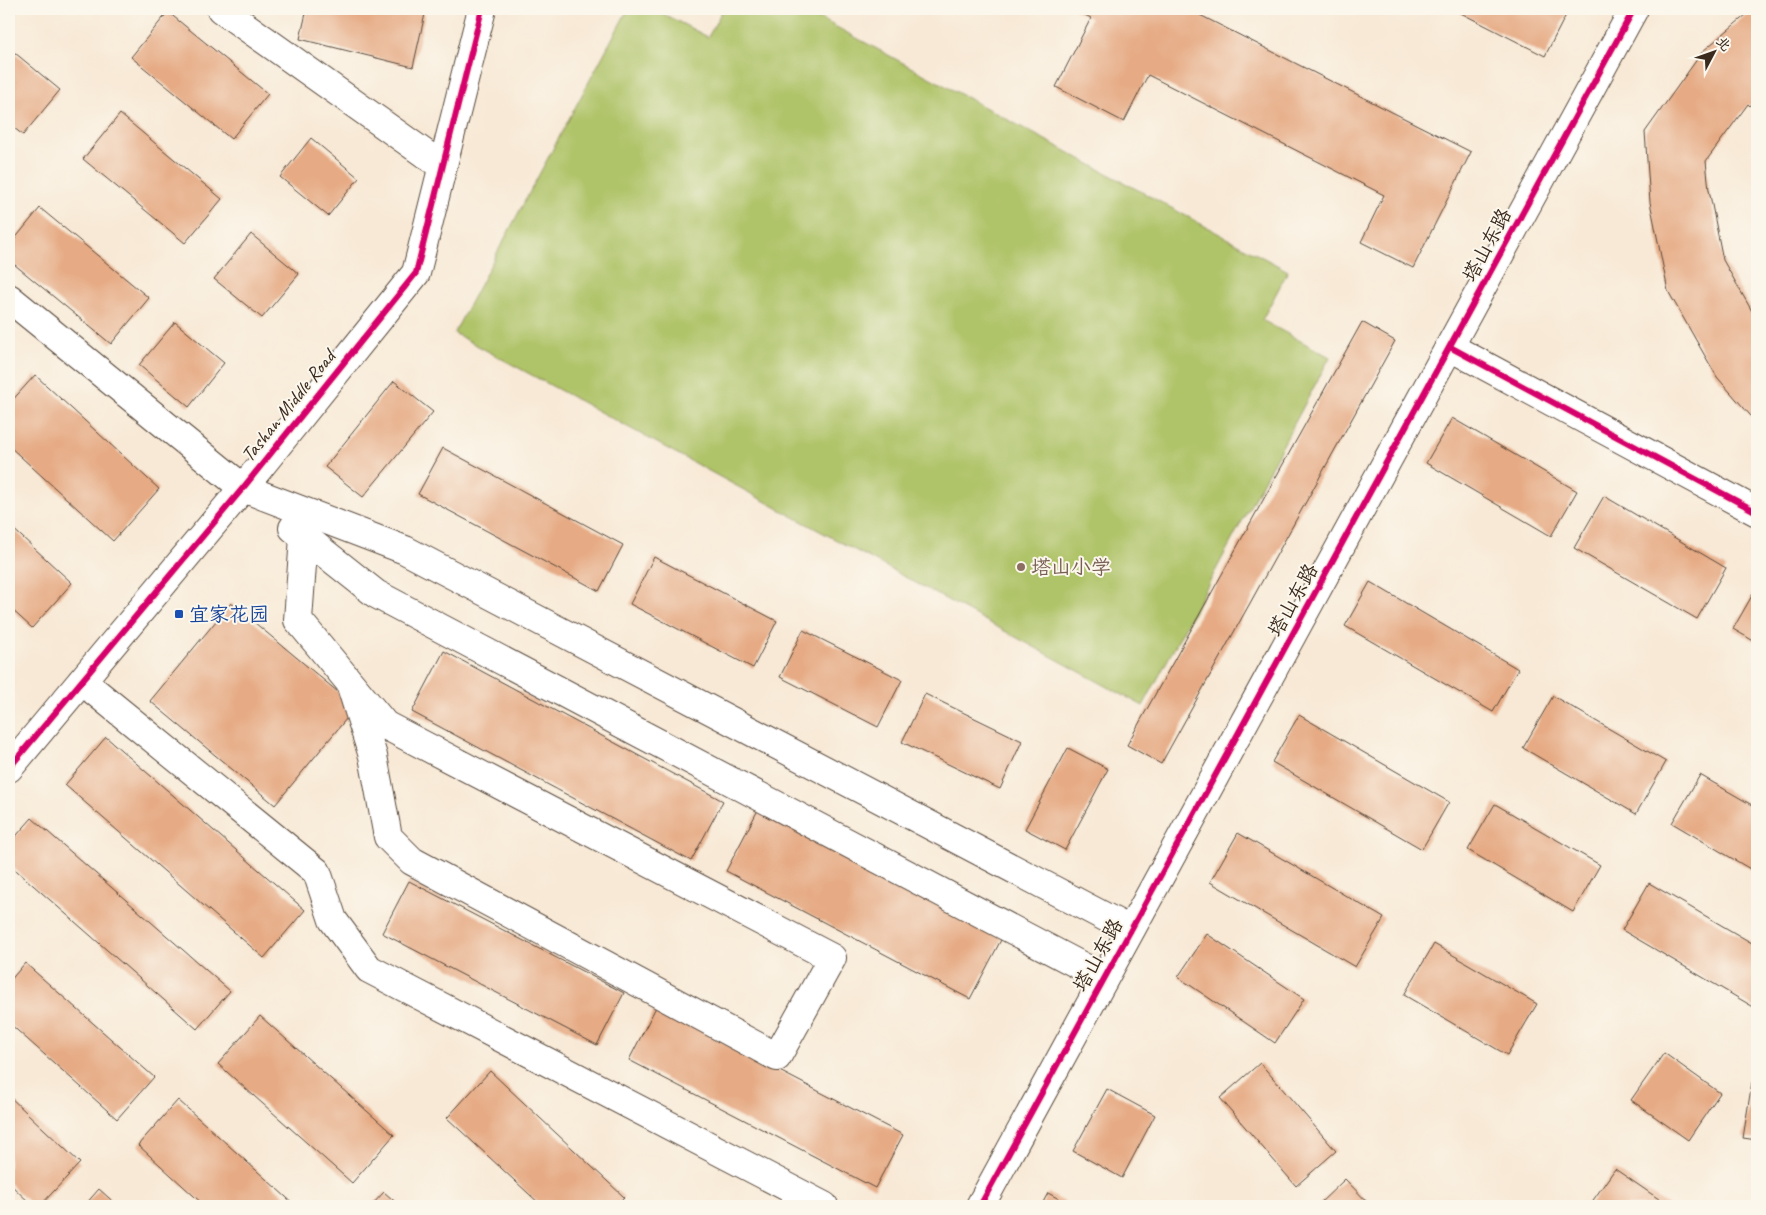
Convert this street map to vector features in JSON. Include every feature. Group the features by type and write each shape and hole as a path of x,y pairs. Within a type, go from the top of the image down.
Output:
{"street":[{"path":"221,9 442,166"},
{"name":"Tashan Middle Road","path":"9,768 243,488 416,273 482,9"},
{"name":"塔山东路","path":"980,1206 1634,9"},
{"path":"9,298 376,594 1104,978"},
{"path":"1450,347 1757,512"},
{"path":"243,488 405,550 1130,930"},
{"path":"304,537 298,620 385,725 832,958 777,1057 412,861 388,838 373,756 350,683"},
{"path":"82,681 317,872 333,920 369,969 824,1206"}],"green space":[{"name":"塔山小学","path":"628,9 654,9 708,37 723,9 803,9 1288,271 1262,320 1330,357 1143,706 454,333"}],"building":[{"path":"307,9 404,9 425,14 413,67 300,39"},
{"path":"1073,9 1188,9 1471,152 1413,268 1361,242 1384,195 1148,75 1124,122 1056,87 1091,18"},
{"path":"1453,9 1559,9 1567,13 1545,56"},
{"path":"1753,9 1757,9 1757,99 1750,106 1748,104 1706,161 1709,190 1723,260 1757,320 1757,423 1717,377 1668,291 1650,202 1645,132 1703,51"},
{"path":"168,12 268,94 231,139 131,57"},
{"path":"9,48 60,90 23,135 9,124"},
{"path":"120,114 222,199 185,243 83,159"},
{"path":"311,138 359,178 328,216 280,177"},
{"path":"40,208 149,298 111,344 9,260 9,246"},
{"path":"251,234 299,274 262,318 214,279"},
{"path":"175,322 224,363 189,407 139,365"},
{"path":"1362,322 1395,341 1161,764 1127,745"},
{"path":"35,375 159,489 113,541 9,446 9,404"},
{"path":"394,381 433,412 363,497 325,467"},
{"path":"1452,418 1577,491 1551,536 1426,463"},
{"path":"443,448 623,545 599,591 418,494"},
{"path":"1604,496 1726,568 1697,619 1574,548"},
{"path":"9,525 72,583 32,628 9,607"},
{"path":"654,557 777,621 753,668 630,604"},
{"path":"1370,582 1518,669 1493,712 1345,626"},
{"path":"1757,587 1757,643 1733,629"},
{"path":"231,603 356,707 275,805 150,701"},
{"path":"803,630 902,680 878,727 780,677"},
{"path":"444,651 723,801 691,861 412,712"},
{"path":"925,694 1022,741 1000,789 902,742"},
{"path":"1553,696 1666,762 1636,814 1523,748"},
{"path":"1299,715 1449,802 1422,849 1272,762"},
{"path":"106,737 305,910 264,958 65,785"},
{"path":"1068,748 1108,769 1065,850 1025,829"},
{"path":"1700,775 1757,808 1757,873 1672,823"},
{"path":"1495,804 1600,865 1573,912 1468,850"},
{"path":"758,810 1002,938 970,999 726,871"},
{"path":"32,818 230,991 197,1029 9,864 9,844"},
{"path":"1238,833 1384,918 1355,967 1210,882"},
{"path":"409,881 624,993 597,1045 382,933"},
{"path":"1649,883 1757,946 1757,1009 1622,930"},
{"path":"1207,934 1304,999 1275,1043 1178,977"},
{"path":"1434,944 1537,1004 1507,1055 1404,995"},
{"path":"25,963 154,1077 117,1119 9,1023 9,982"},
{"path":"656,1007 903,1135 875,1188 629,1060"},
{"path":"260,1016 394,1135 352,1183 218,1064"},
{"path":"1664,1053 1720,1093 1688,1140 1631,1100"},
{"path":"1260,1063 1336,1151 1296,1186 1220,1098"},
{"path":"490,1071 624,1197 615,1206 542,1206 447,1118"},
{"path":"1752,1082 1757,1082 1757,1140 1743,1138"},
{"path":"1107,1089 1155,1115 1122,1178 1073,1151"},
{"path":"9,1096 80,1163 40,1206 33,1206 9,1183"},
{"path":"178,1100 296,1206 205,1206 138,1145"},
{"path":"1615,1169 1669,1206 1589,1206"},
{"path":"1345,1179 1371,1206 1317,1206"},
{"path":"99,1189 118,1206 84,1206"},
{"path":"384,1192 400,1206 371,1206"},
{"path":"1048,1193 1072,1206 1041,1206"}],"cycle path":[{"path":"9,768 243,488 416,273 482,9"},
{"path":"980,1206 1634,9"},
{"path":"1450,347 1757,512"}],"place":[{"name":"塔山小学","path":"1021,567"},
{"name":"宜家花园","path":"179,614"}]}
